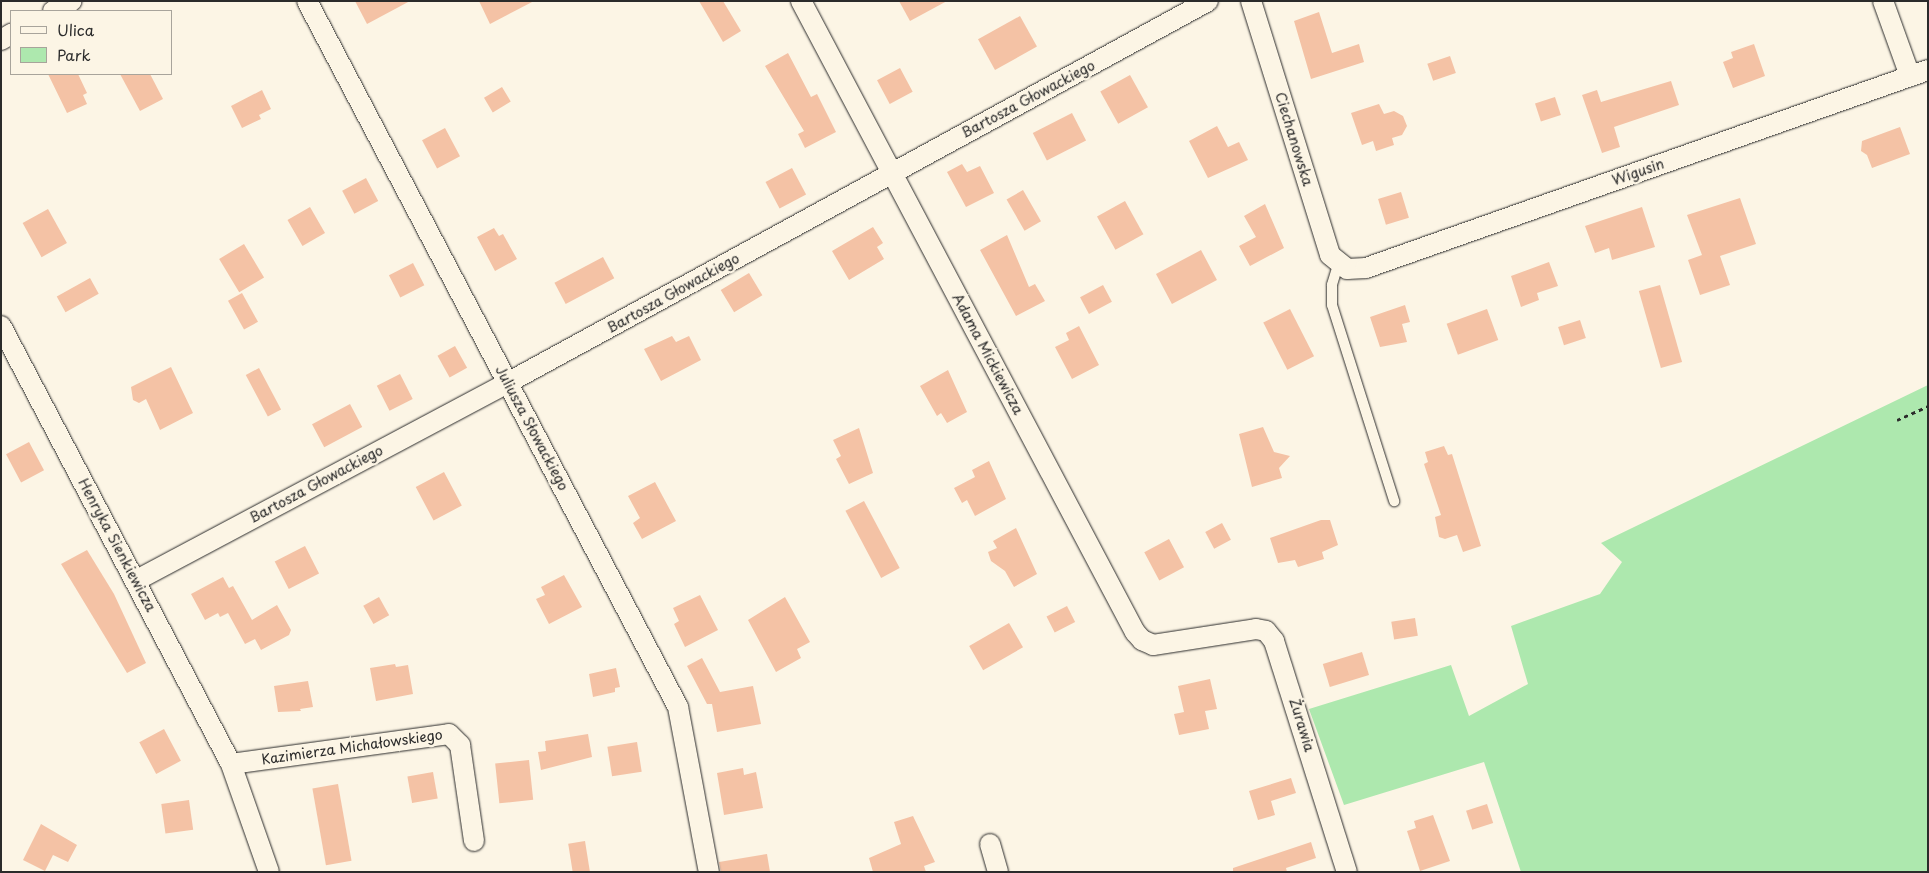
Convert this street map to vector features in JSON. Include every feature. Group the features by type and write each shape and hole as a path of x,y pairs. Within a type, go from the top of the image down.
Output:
{"street":[{"path":"55,10 72,1"},
{"name":"Juliusza Słowackiego","path":"307,1 509,382 678,707 709,872"},
{"name":"Adama Mickiewicza","path":"801,1 1135,632 1142,640 1153,644 1214,636"},
{"name":"Bartosza Głowackiego","path":"136,580 509,382 1208,1"},
{"name":"Ciechanowska","path":"1251,1 1330,255 1342,267"},
{"path":"1883,1 1919,73"},
{"name":"Wigusin","path":"1342,267 1366,268 1919,73"},
{"name":"Henryka Sienkiewicza","path":"1,326 232,764 269,872"},
{"name":"Żurawia","path":"1214,636 1256,629 1266,631 1274,641 1347,872"},
{"name":"Kazimierza Michałowskiego","path":"232,764 449,734 460,744 474,841"},
{"path":"990,844 998,872"}],"lane":[{"path":"1342,267 1332,286 1332,306 1394,501"}],"path":[{"path":"1897,420 1928,406"}],"green space":[{"path":"1928,385 1928,872 1521,872 1484,762 1344,805 1309,709 1451,665 1469,716 1528,684 1511,626 1600,594 1622,562 1601,543"}],"building":[{"path":"355,1 410,1 367,24"},
{"path":"479,1 534,1 490,24"},
{"path":"699,1 723,1 741,31 723,42"},
{"path":"899,1 947,1 910,21"},
{"path":"1319,12 1332,53 1359,44 1364,62 1311,79 1294,21"},
{"path":"1020,16 1037,47 995,70 978,39"},
{"path":"1754,44 1765,76 1733,88 1723,62 1733,58 1731,52"},
{"path":"788,53 811,97 817,94 836,132 805,148 798,134 804,131 765,66"},
{"path":"1450,56 1456,73 1433,81 1427,64"},
{"path":"900,68 913,92 890,104 877,80"},
{"path":"48,75 78,75 87,93 83,95 87,104 67,113"},
{"path":"121,75 151,75 163,99 140,111"},
{"path":"1130,75 1148,107 1118,124 1100,91"},
{"path":"1671,81 1679,105 1614,127 1620,147 1602,153 1582,95 1597,90 1601,102"},
{"path":"502,87 511,102 493,112 484,98"},
{"path":"262,90 271,109 259,115 261,119 242,128 231,106"},
{"path":"1555,97 1561,115 1541,122 1535,103"},
{"path":"1379,104 1384,114 1394,111 1403,116 1407,126 1402,135 1392,138 1394,145 1376,151 1373,141 1362,145 1351,113"},
{"path":"1072,113 1086,141 1047,161 1033,133"},
{"path":"1217,126 1228,147 1239,142 1248,160 1208,178 1189,141"},
{"path":"1900,127 1910,154 1872,168 1867,155 1861,151 1862,141"},
{"path":"445,128 460,156 437,168 422,140"},
{"path":"962,164 967,172 980,166 994,193 966,207 947,172"},
{"path":"792,168 806,194 780,209 766,182"},
{"path":"366,178 378,201 354,214 342,191"},
{"path":"1023,190 1041,221 1025,231 1007,200"},
{"path":"1401,192 1409,218 1386,225 1378,199"},
{"path":"1740,198 1756,244 1720,256 1730,285 1700,295 1688,260 1702,255 1687,215"},
{"path":"1125,201 1143,234 1115,250 1097,217"},
{"path":"1265,204 1284,248 1250,266 1239,246 1256,237 1244,216"},
{"path":"310,207 325,233 302,246 287,220"},
{"path":"1642,207 1655,247 1612,260 1609,248 1595,253 1585,226"},
{"path":"48,209 67,243 42,257 23,223"},
{"path":"873,227 883,243 877,247 884,259 849,280 832,251"},
{"path":"494,228 499,236 503,234 517,259 495,271 477,237"},
{"path":"1007,235 1029,287 1035,284 1045,301 1016,316 980,250"},
{"path":"244,244 264,277 239,292 219,259"},
{"path":"1201,250 1217,280 1172,304 1156,274"},
{"path":"603,257 614,278 566,304 554,283"},
{"path":"1549,262 1558,286 1537,293 1539,300 1521,307 1511,276"},
{"path":"413,263 424,285 400,298 389,275"},
{"path":"749,273 762,295 734,312 721,290"},
{"path":"90,278 99,294 65,312 57,296"},
{"path":"1103,285 1112,302 1089,314 1080,297"},
{"path":"1660,285 1682,362 1661,368 1639,291"},
{"path":"242,293 258,322 244,330 228,301"},
{"path":"1405,305 1410,322 1402,324 1407,342 1380,347 1370,317"},
{"path":"1290,309 1314,356 1287,370 1263,323"},
{"path":"1487,309 1498,340 1458,355 1447,324"},
{"path":"1580,320 1586,338 1564,345 1558,327"},
{"path":"1079,326 1099,365 1072,379 1055,347 1069,340 1066,333"},
{"path":"672,336 676,342 689,336 701,360 661,381 644,349"},
{"path":"455,346 467,368 450,378 438,356"},
{"path":"171,367 193,413 160,430 146,399 139,403 133,400 131,387"},
{"path":"259,368 281,409 268,417 246,375"},
{"path":"948,370 967,412 947,423 941,413 937,416 920,386"},
{"path":"400,374 413,399 390,411 377,386"},
{"path":"350,404 362,427 324,447 312,424"},
{"path":"1263,427 1274,452 1290,456 1279,468 1282,478 1252,487 1239,434"},
{"path":"859,428 873,473 849,484 836,459 841,456 833,440"},
{"path":"29,442 44,470 21,482 6,454"},
{"path":"1444,446 1448,455 1452,454 1481,546 1463,552 1457,535 1445,539 1439,537 1435,517 1441,515 1424,464 1428,462 1425,452"},
{"path":"989,461 1006,499 975,516 967,500 962,503 954,488 975,477 972,470"},
{"path":"444,472 462,506 434,521 416,487"},
{"path":"655,482 676,521 642,539 633,523 640,518 628,496"},
{"path":"864,501 900,568 881,578 845,511"},
{"path":"1321,520 1330,520 1338,545 1322,552 1324,559 1298,567 1295,560 1278,563 1270,538"},
{"path":"1222,523 1231,540 1214,549 1205,532"},
{"path":"1016,528 1037,574 1014,587 1005,571 991,561 988,552 997,548 993,541"},
{"path":"1169,539 1184,567 1159,580 1144,552"},
{"path":"305,546 319,574 289,589 275,561"},
{"path":"87,550 114,594 146,663 127,673 61,564"},
{"path":"564,575 582,607 549,624 536,599 545,595 541,587"},
{"path":"223,577 229,588 233,586 252,620 277,605 291,630 289,635 261,650 255,639 245,644 228,613 220,617 218,613 205,620 191,594"},
{"path":"700,595 718,630 685,647 674,624 679,621 673,608"},
{"path":"379,597 389,615 373,624 363,606"},
{"path":"785,597 810,642 797,649 801,658 776,672 748,620"},
{"path":"1067,606 1075,622 1055,632 1047,616"},
{"path":"1415,618 1418,636 1394,640 1391,622"},
{"path":"1009,623 1023,647 983,670 969,646"},
{"path":"1362,652 1369,675 1330,687 1323,664"},
{"path":"702,658 720,692 753,686 761,724 717,732 712,704 707,704 687,666"},
{"path":"395,664 396,667 408,665 413,694 376,701 370,668"},
{"path":"616,668 620,687 615,688 615,692 593,697 589,674"},
{"path":"1210,679 1217,709 1205,711 1209,729 1179,735 1174,714 1184,712 1178,686"},
{"path":"308,681 313,707 300,709 301,711 278,712 274,686"},
{"path":"164,729 181,761 156,774 139,742"},
{"path":"588,734 592,757 541,770 538,752 546,751 545,741"},
{"path":"637,742 642,772 612,776 607,747"},
{"path":"529,760 533,800 499,803 495,764"},
{"path":"743,768 744,775 756,772 763,808 724,815 717,773"},
{"path":"433,772 438,799 412,803 407,777"},
{"path":"1291,778 1296,793 1271,801 1275,815 1258,820 1249,791"},
{"path":"338,784 352,861 326,865 312,789"},
{"path":"189,800 193,830 165,834 161,804"},
{"path":"1487,804 1493,823 1472,830 1466,811"},
{"path":"1433,815 1450,861 1420,871 1407,831 1416,828 1414,821"},
{"path":"913,816 935,862 924,866 926,872 873,872 869,858 901,844 894,822"},
{"path":"41,824 77,845 68,862 53,855 45,871 23,860"},
{"path":"585,841 590,872 573,872 568,844"},
{"path":"1311,842 1316,858 1286,868 1287,872 1233,872 1233,868"},
{"path":"767,854 770,872 721,872 719,862"}]}
